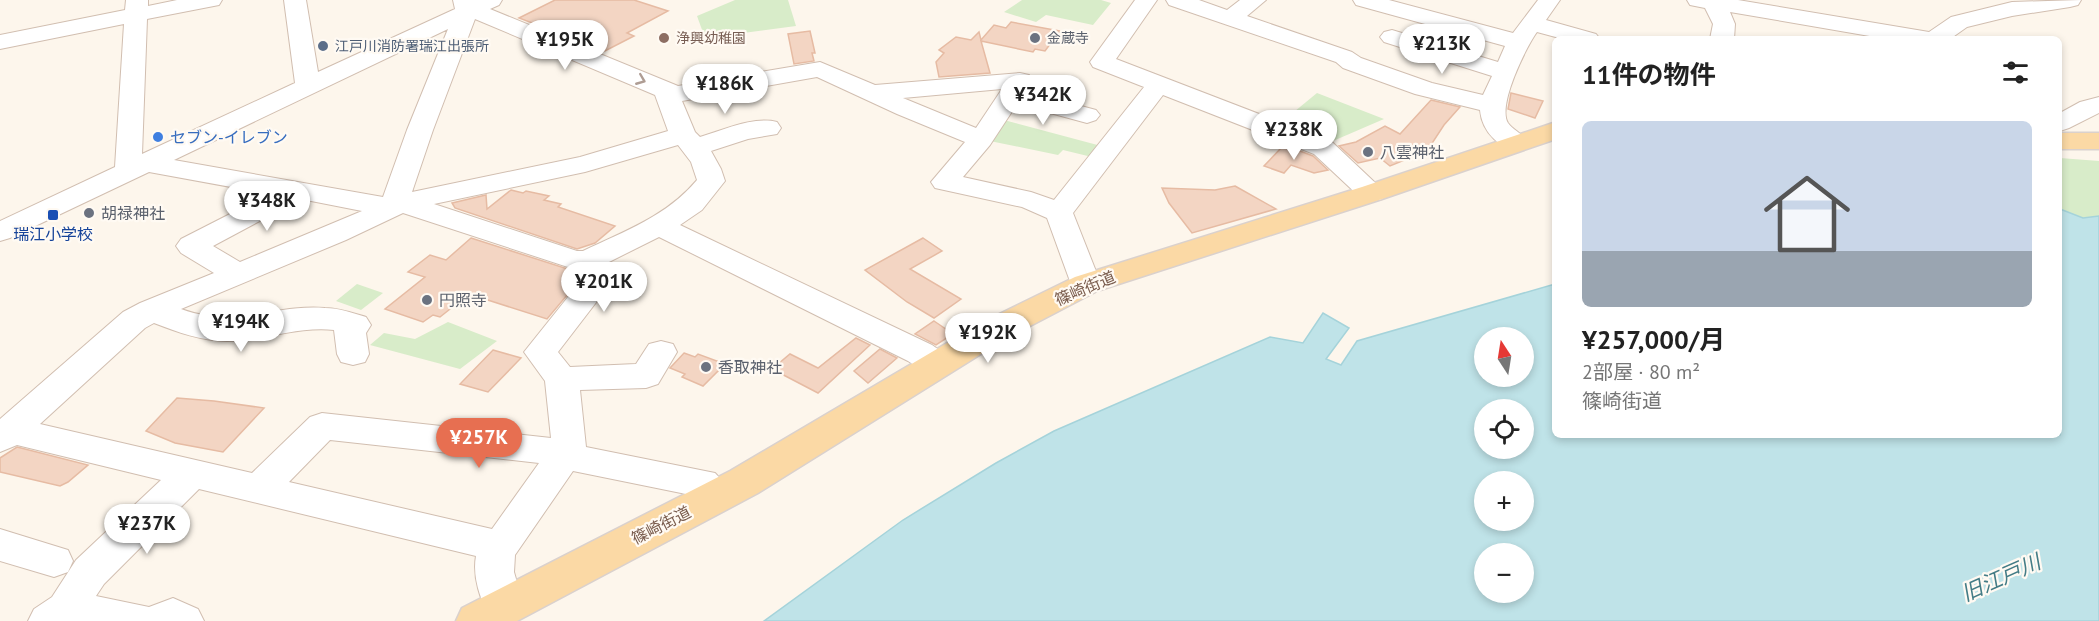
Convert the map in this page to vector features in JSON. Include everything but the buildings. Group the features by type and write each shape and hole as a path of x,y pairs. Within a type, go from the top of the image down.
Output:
{"main road":[{"name":"篠崎街道","path":"491,614 744,482 993,331 1086,284 1372,193 1552,131"},
{"path":"2062,141 2099,141"}],"street":[{"path":"0,42 136,8 211,0"},
{"path":"295,0 308,87"},
{"path":"1146,0 1102,62 1323,148 1372,193"},
{"path":"1177,0 1344,57 1352,63 1424,89 1492,105"},
{"path":"1230,18 1255,0"},
{"path":"1364,0 1515,38"},
{"path":"1393,0 1515,38"},
{"path":"1515,142 1499,129 1494,121 1492,105 1515,38 1533,23 1549,0"},
{"path":"1930,36 1923,23 1938,13 1970,0"},
{"path":"1934,36 1959,22 2005,4 2070,0"},
{"path":"1706,1 1919,36"},
{"path":"1706,1 1724,24 1722,36"},
{"path":"0,232 308,87 473,5"},
{"path":"473,5 675,94"},
{"path":"395,205 420,130 473,5"},
{"path":"136,8 137,167"},
{"path":"1533,23 1578,36"},
{"path":"1392,37 1505,72"},
{"path":"137,167 395,205 575,261 589,260 659,225 692,204 711,181 711,173 688,142 667,96 820,69 981,139"},
{"path":"872,93 1020,80 981,139 945,182 1031,200 1059,213 1086,284"},
{"path":"1059,213 1158,85"},
{"path":"2062,94 2094,106"},
{"path":"1010,96 1087,115"},
{"path":"2062,122 2094,106"},
{"path":"5,433 134,320 151,310 336,234 395,205 688,142 768,128"},
{"path":"238,274 183,240 296,191"},
{"path":"659,225 920,353 937,365"},
{"path":"491,614 493,565 498,546 505,540 570,444 561,379 540,352 596,283 589,260"},
{"path":"151,310 201,327 227,330 300,320 343,320 354,325 349,331 353,354"},
{"path":"561,379 646,376 661,352"},
{"path":"260,488 322,426 438,436 558,452 564,456 702,483 715,497"},
{"path":"5,433 193,472 498,546"},
{"path":"57,615 90,572 193,472"},
{"path":"0,544 54,561"},
{"path":"57,615 139,621"},
{"path":"160,621 173,616 184,621"}],"green space":[{"path":"735,0 788,0 796,26 705,38 697,16"},
{"path":"1022,0 1101,0 1111,3 1093,25 1046,15 1036,22 1004,12"},
{"path":"1317,93 1384,119 1333,141 1283,121"},
{"path":"1000,119 1105,147 1096,158 1063,150 1058,155 985,140"},
{"path":"2062,158 2099,161 2099,216 2083,218 2062,210"},
{"path":"357,284 383,293 361,310 336,301"},
{"path":"448,322 497,341 460,369 370,345 384,333 415,339"}],"water":[{"name":"旧江戸川","path":"2062,210 2083,218 2099,216 2099,621 764,621 903,520 996,463 1054,431 1270,337 1303,343 1323,313 1349,328 1326,359 1341,365 1357,341 1552,285 1552,438 2062,438"}],"place":[{"name":"浄興幼稚園","path":"664,38"},
{"name":"金蔵寺","path":"1035,38"},
{"name":"江戸川消防署瑞江出張所","path":"323,46"},
{"name":"セブン-イレブン","path":"158,137"},
{"name":"八雲神社","path":"1368,152"},
{"name":"胡禄神社","path":"89,213"},
{"name":"瑞江小学校","path":"53,215"},
{"name":"円照寺","path":"427,300"},
{"name":"香取神社","path":"706,367"}]}
